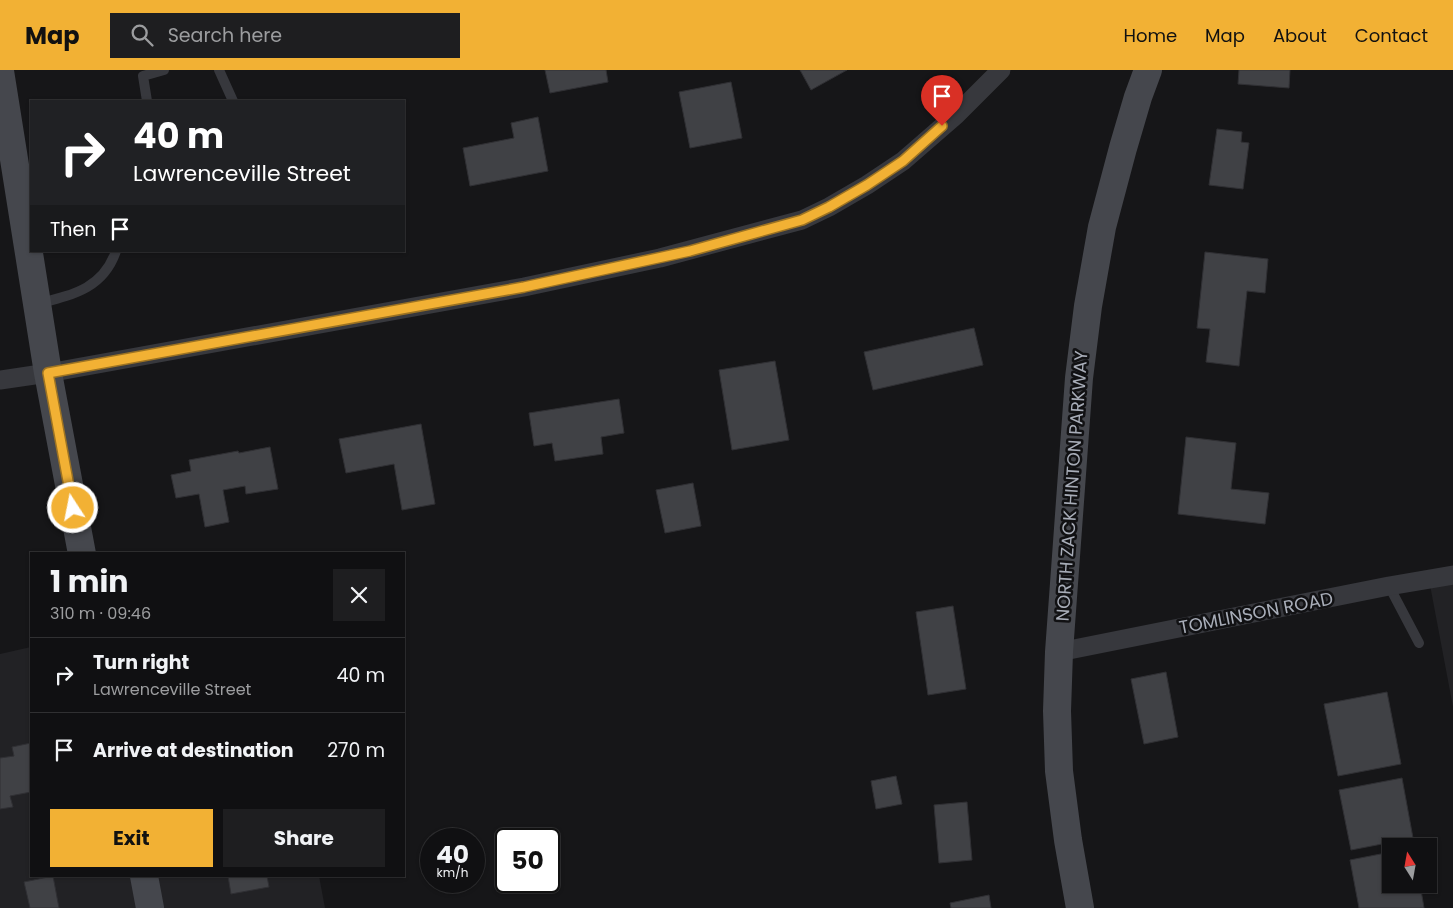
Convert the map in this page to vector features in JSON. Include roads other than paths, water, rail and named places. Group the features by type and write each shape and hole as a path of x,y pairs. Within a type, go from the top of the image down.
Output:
{"main road":[{"name":"NORTH ZACK HINTON PARKWAY","path":"1080,908 1068,840 1059,771 1057,711 1059,652 1079,378 1086,315 1102,227 1128,131 1148,70"},
{"path":"0,71 19,165 36,304 82,552"},
{"path":"144,877 150,908"}],"street":[{"path":"0,380 524,287 667,257 802,220 867,185 903,161 956,115 1001,70"},
{"name":"TOMLINSON ROAD","path":"1059,652 1453,575"}],"lane":[{"path":"148,100 143,76 164,70"},
{"path":"219,70 232,100"},
{"path":"36,304 71,295 87,288 102,277 113,261 116,252"},
{"path":"1389,586 1419,643"}]}
